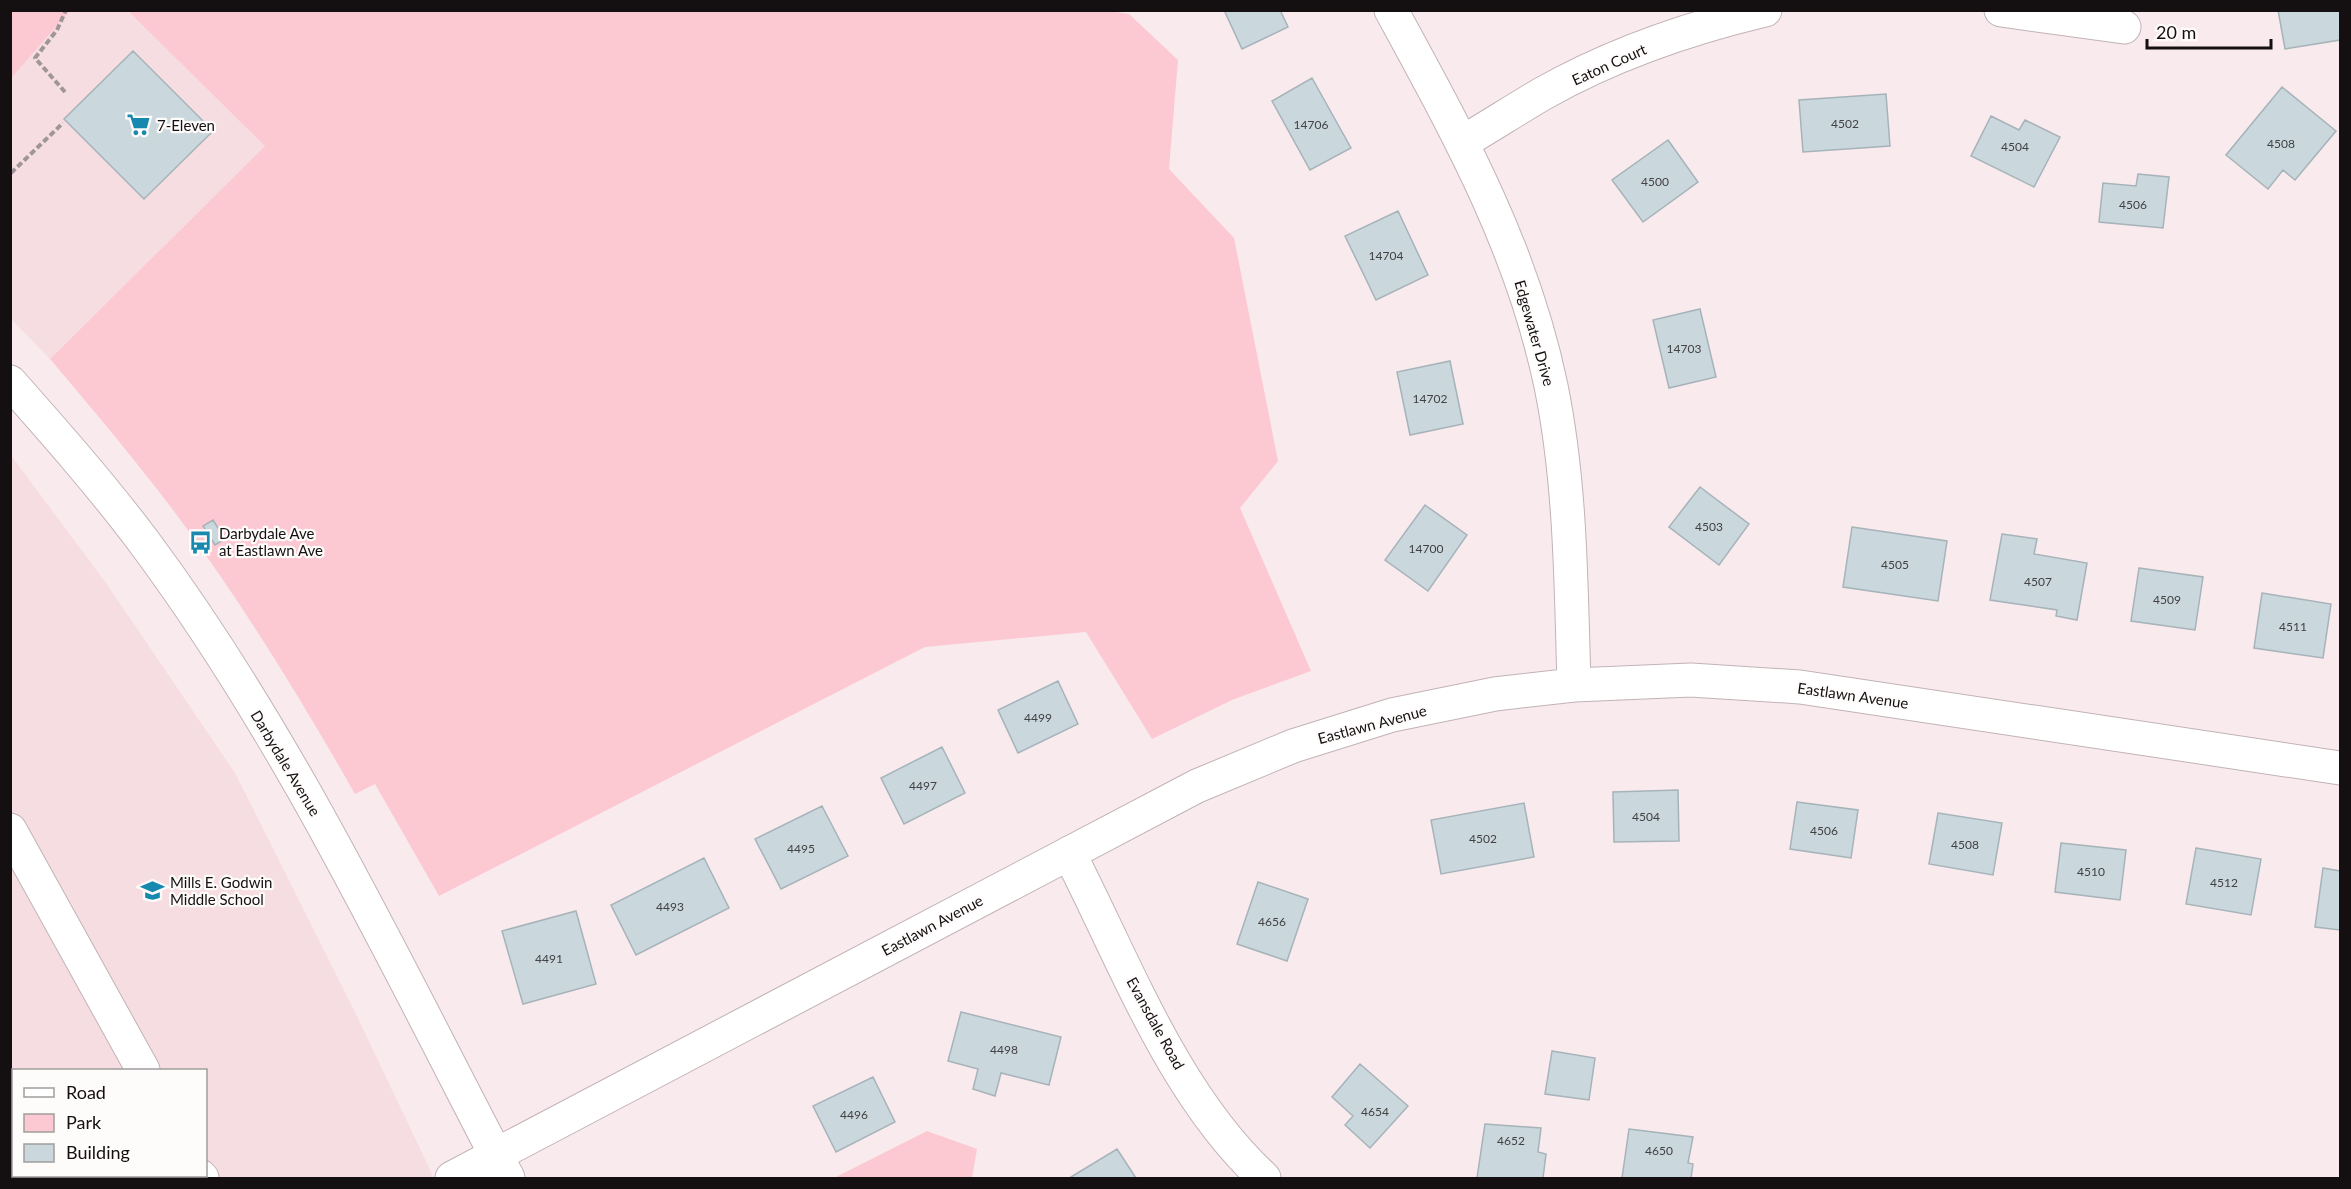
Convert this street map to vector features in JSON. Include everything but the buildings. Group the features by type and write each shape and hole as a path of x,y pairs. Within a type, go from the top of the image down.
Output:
{"street":[{"name":"Edgewater Drive","path":"1391,10 1463,142 1501,222 1532,312 1551,386 1566,480 1574,685"},
{"name":"Eaton Court","path":"1463,142 1544,93 1629,53 1717,22 1765,10"},
{"path":"2001,10 2124,27"},
{"name":"Darbydale Avenue","path":"10,382 86,467 145,544 237,680 322,822 502,1166"},
{"name":"Eastlawn Avenue","path":"452,1179 502,1166 1069,853 1197,786 1293,746 1392,715 1495,694 1574,685 1691,680 1800,687 2340,768"},
{"path":"10,830 142,1069"},
{"name":"Evansdale Road","path":"1069,853 1151,1020 1207,1113 1248,1164 1264,1179"}],"path":[{"path":"65,92 35,58 57,30 66,10"},
{"path":"11,173 63,123"}],"shaded area":[{"path":"70,11 128,11 265,146 50,359 11,319 10,78"},
{"name":"Mills E. Godwin Middle School","path":"10,454 106,583 235,773 353,1008 434,1178 11,1178"}],"green space":[{"path":"1105,10 1129,14 1178,60 1169,169 1234,238 1278,461 1240,508 1311,671 1232,700 1152,739 1086,632 925,647 439,896 375,784 355,794 271,653 203,551 148,477 50,359 265,146 128,11"},
{"path":"10,11 70,11 11,78"},
{"path":"927,1131 977,1149 972,1178 834,1178"}],"place":[{"name":"7-Eleven","path":"139,125"},
{"name":"Darbydale Ave at Eastlawn Ave","path":"201,542"},
{"name":"Mills E. Godwin Middle School","path":"152,891"}]}
